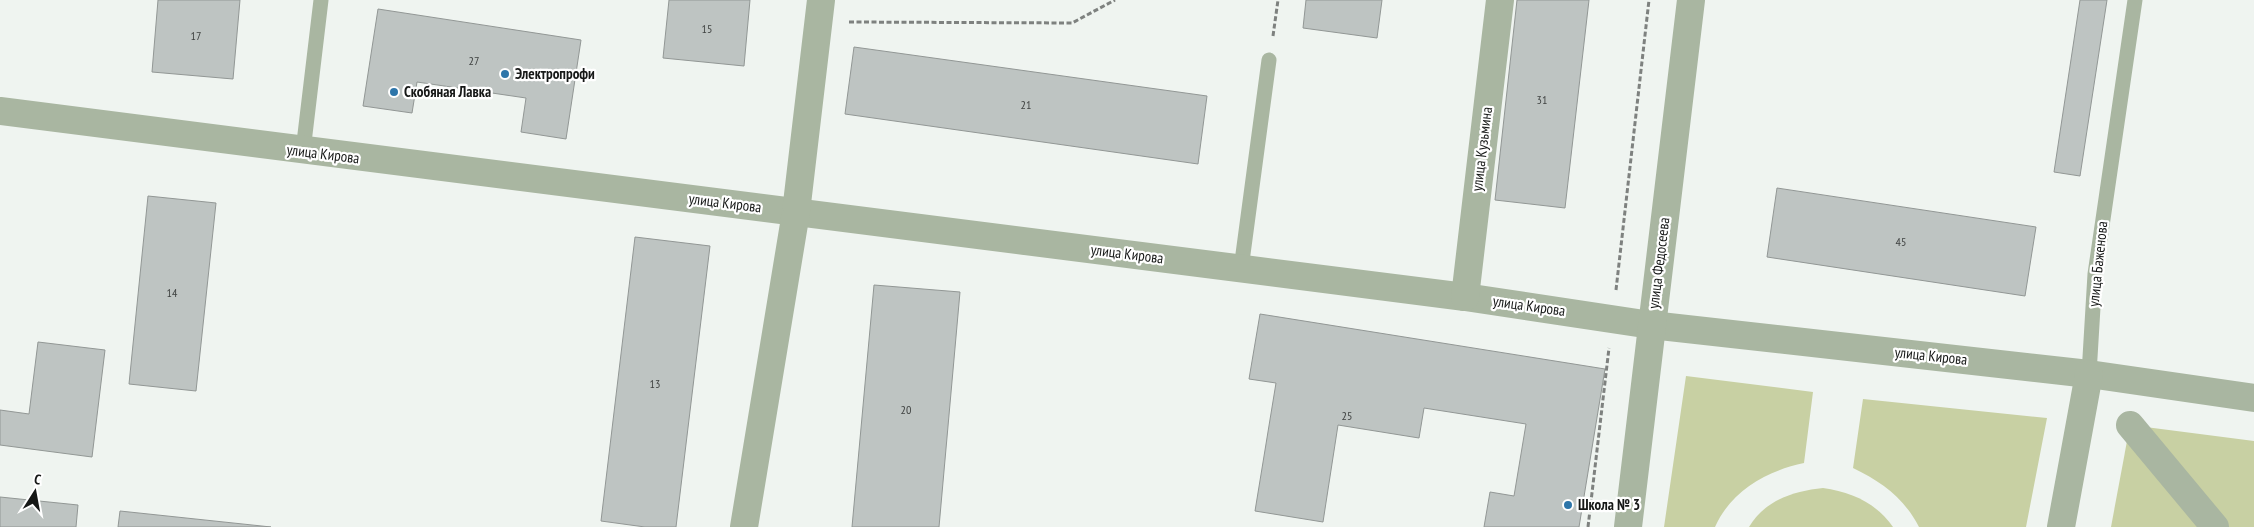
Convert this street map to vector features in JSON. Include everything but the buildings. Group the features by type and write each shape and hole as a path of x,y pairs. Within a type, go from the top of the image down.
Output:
{"street":[{"name":"улица Кузьмина","path":"1465,297 1500,0"},
{"name":"улица Федосеева","path":"1628,527 1691,0"},
{"path":"744,527 796,212 820,11"},
{"name":"улица Кирова","path":"0,111 303,151 1242,268 1465,297 1652,325 2089,374 2254,398"},
{"name":"улица Баженова","path":"2061,527 2089,374"},
{"path":"2130,426 2214,527"}],"lane":[{"path":"303,151 321,0"},
{"name":"улица Баженова","path":"2089,374 2095,274 2135,0"},
{"path":"1242,268 1269,60"}],"path":[{"path":"820,11 1072,22 1115,0"},
{"path":"1269,60 1278,0"},
{"path":"1588,527 1650,0"}],"green space":[{"path":"1686,376 1813,392 1804,463 1776,471 1751,484 1730,503 1715,527 1664,527"},
{"path":"1863,399 2047,418 2026,527 1919,527 1899,499 1883,485 1853,468"},
{"path":"2130,425 2254,441 2254,527 2111,527"},
{"path":"1823,488 1844,492 1871,505 1893,527 1749,527 1763,510 1781,498"}],"place":[{"name":"Электропрофи","path":"505,74"},
{"name":"Скобяная Лавка","path":"394,92"},
{"name":"Школа № 3","path":"1568,505"}]}
